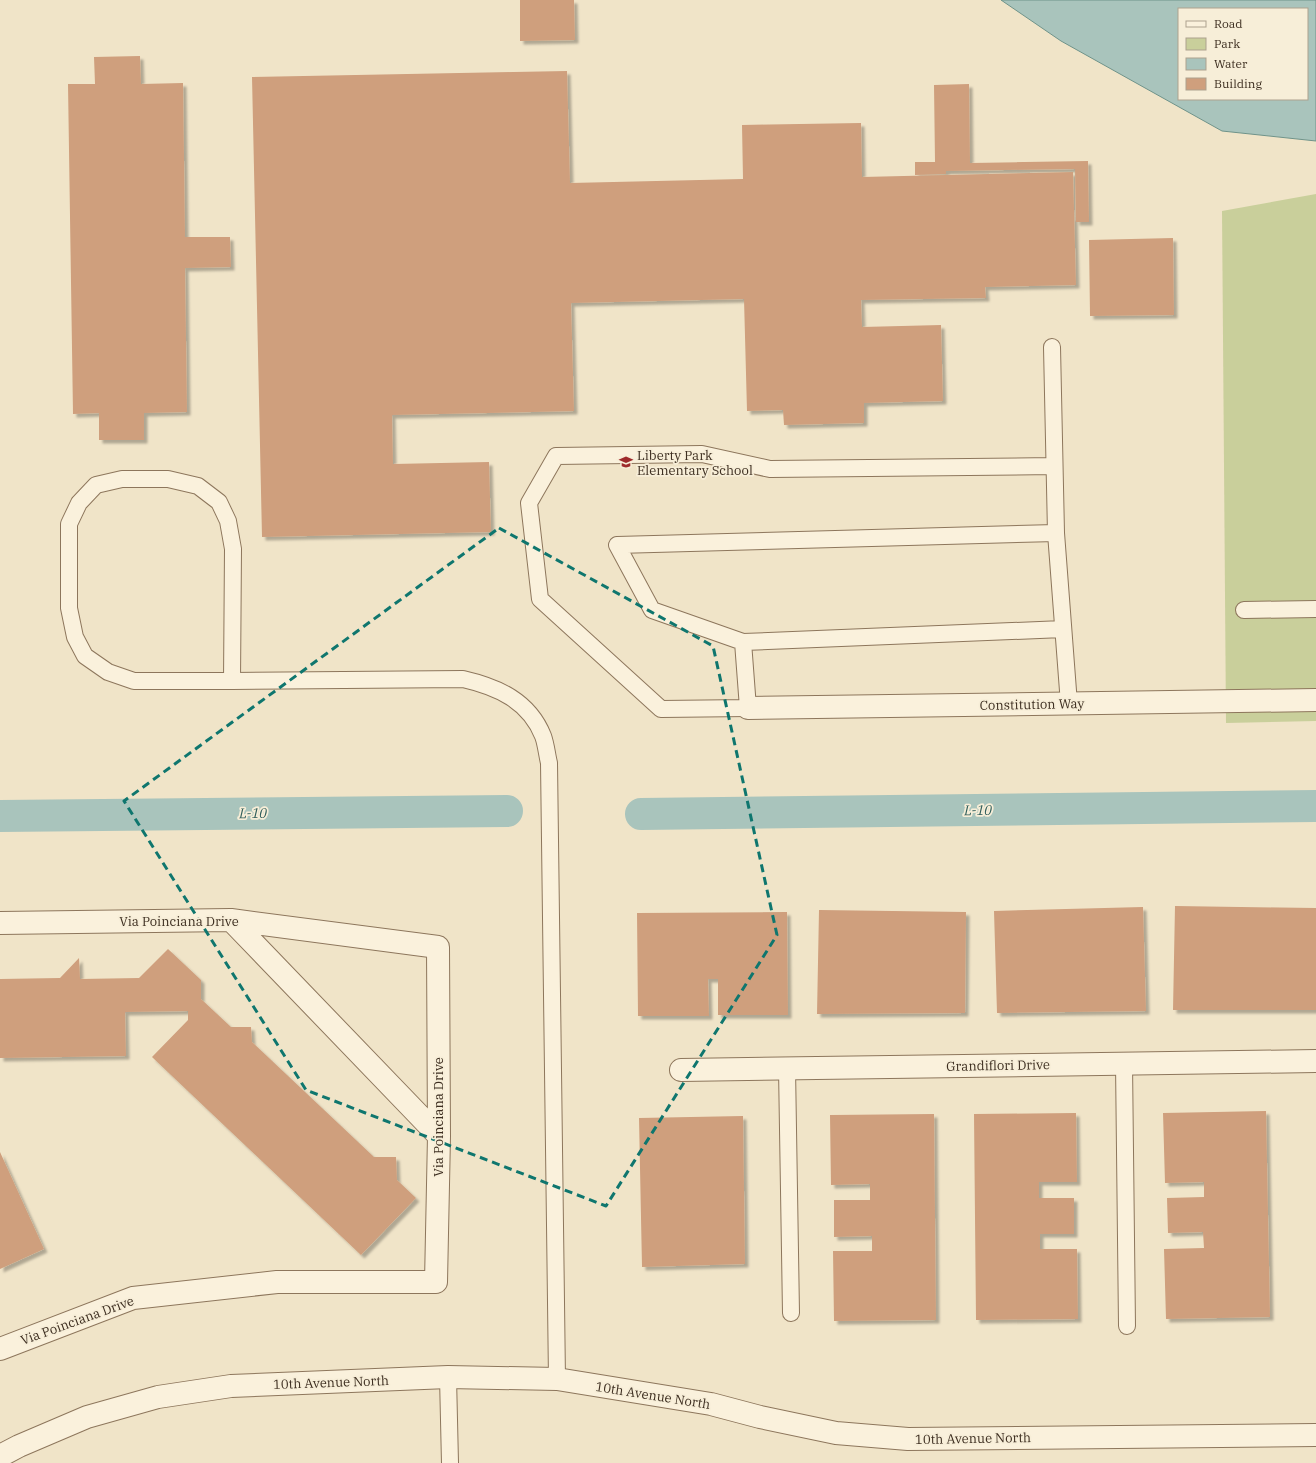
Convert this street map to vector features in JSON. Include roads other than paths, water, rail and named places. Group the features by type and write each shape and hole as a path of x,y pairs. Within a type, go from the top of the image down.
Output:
{"street":[{"name":"Constitution Way","path":"748,708 1316,700"},
{"name":"Via Poinciana Drive","path":"0,923 231,920 438,946 439,1136 436,1282 277,1282 133,1298 0,1349"},
{"path":"231,920 439,1136"},
{"name":"Grandiflori Drive","path":"681,1070 1316,1060"},
{"name":"10th Avenue North","path":"2,1450 18,1446 87,1417 158,1397 231,1386 448,1377 557,1379 711,1404 760,1417 836,1433 908,1439 1316,1435"}],"lane":[{"path":"1052,347 1056,533 1069,704"},
{"path":"743,642 748,708 661,709 540,599 529,503 556,456 702,454 770,469 1054,466"},
{"path":"232,680 233,549 228,521 219,502 198,486 168,479 122,479 96,485 78,503 69,524 69,608 75,637 85,656 108,672 134,681 463,679 488,685 511,696 531,715 543,737 549,764 557,1379"},
{"path":"1056,533 618,544 652,610 743,642 1063,629"},
{"path":"1244,610 1316,609"},
{"path":"1124,1063 1127,1326"},
{"path":"787,1068 791,1313"},
{"path":"448,1377 450,1463"}],"water":[{"path":"1001,0 1316,0 1316,141 1222,131 1061,41"}],"waterway":[{"name":"L-10","path":"641,814 1316,806"},
{"name":"L-10","path":"0,816 507,811"}],"place":[{"name":"Liberty Park Elementary School","path":"626,462"}]}
